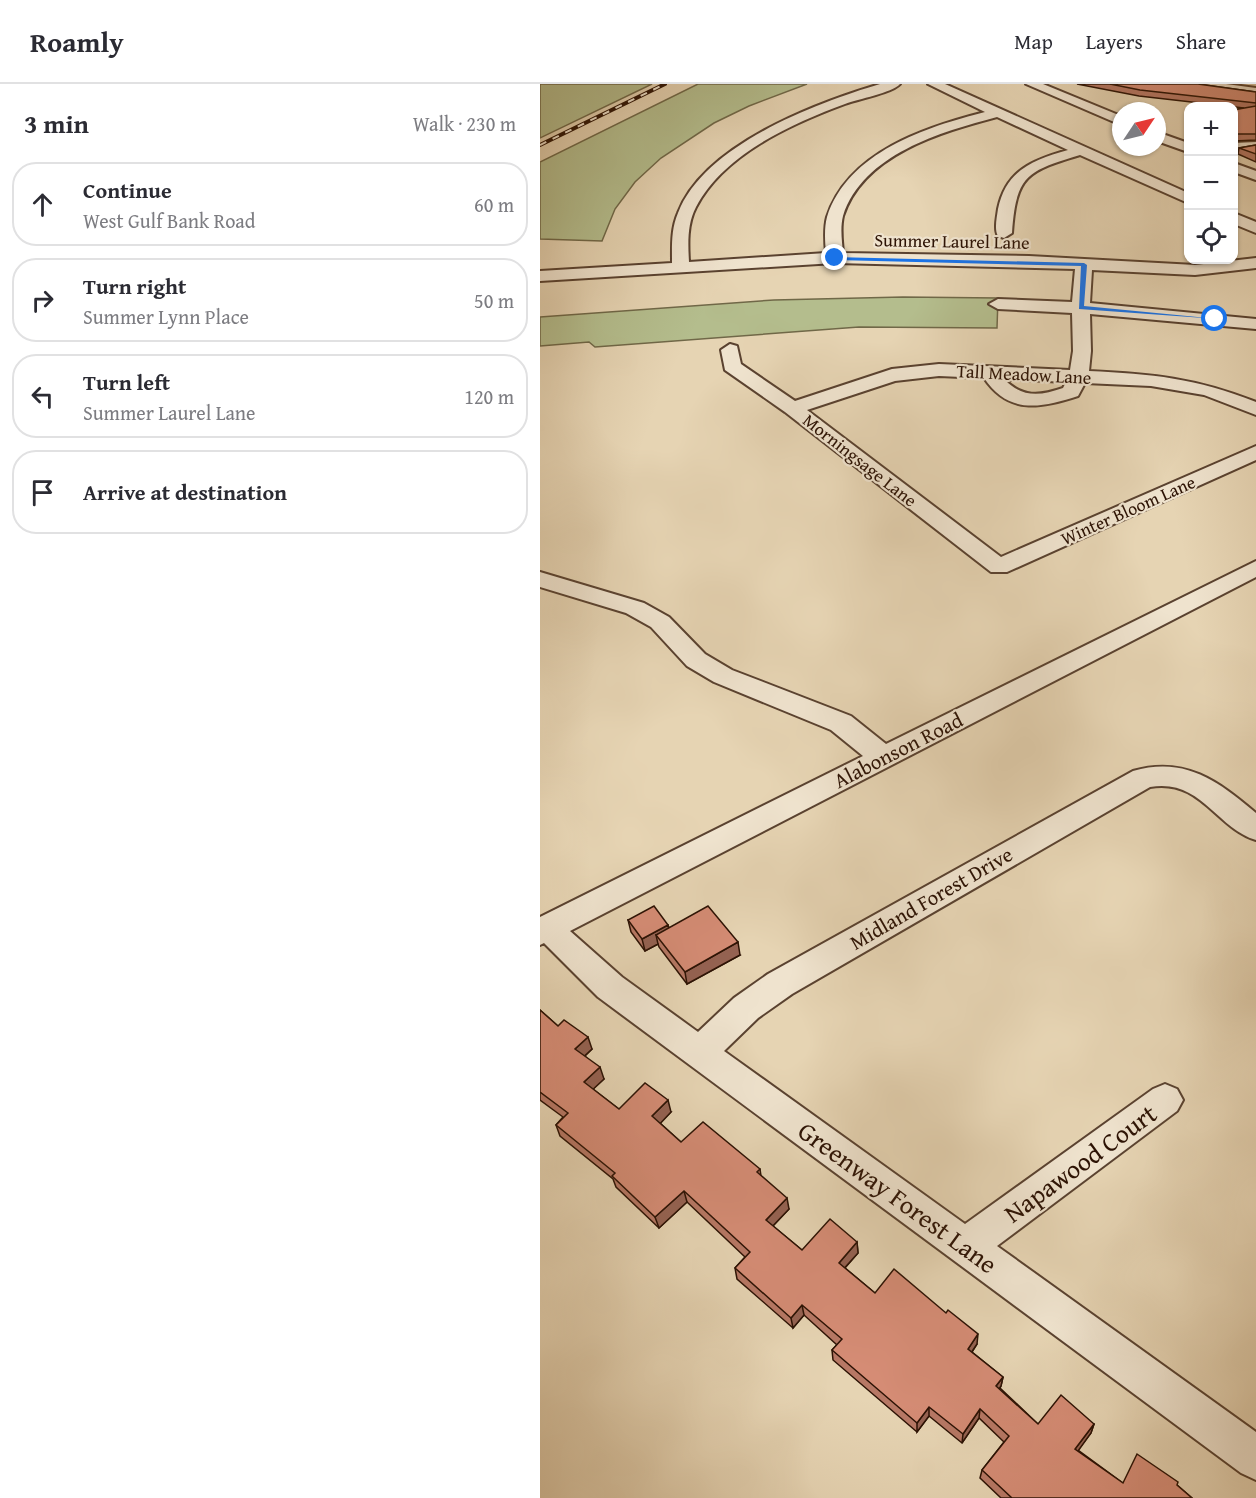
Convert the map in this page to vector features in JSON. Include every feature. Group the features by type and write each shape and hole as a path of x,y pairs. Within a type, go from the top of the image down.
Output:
{"street":[{"path":"681,266 680,234 687,208 702,186 724,166 750,146 804,115 894,84"},
{"path":"933,84 1184,197"},
{"path":"1032,84 1112,117"},
{"path":"1197,84 1256,92"},
{"path":"835,258 835,218 843,197 861,176 891,153 921,136 957,123 998,113"},
{"path":"1081,119 1103,113"},
{"path":"1039,130 1060,125"},
{"path":"1166,139 1184,146"},
{"path":"1238,147 1256,146"},
{"path":"1004,232 1009,187 1024,171 1082,150"},
{"path":"1238,169 1256,176"},
{"path":"1167,202 1184,199"},
{"path":"1238,220 1256,228"},
{"name":"Summer Laurel Lane","path":"540,276 835,258 1195,270 1256,263"},
{"path":"1080,377 1084,265"},
{"path":"998,311 1256,324"},
{"path":"1083,315 1256,341"},
{"name":"Morningsage Lane","path":"729,350 732,366 792,408 999,567"},
{"name":"Tall Meadow Lane","path":"792,408 892,375 939,370 990,372 999,388 1017,399 1046,400 1071,392 1080,377 1151,380 1209,390 1256,409"},
{"name":"Winter Bloom Lane","path":"999,567 1256,452"},
{"path":"540,579 634,608 660,622 696,660 714,671 748,688 841,723 883,757"},
{"name":"Alabonson Road","path":"544,930 883,757 1248,580"},
{"name":"Midland Forest Drive","path":"700,1051 747,1008 780,984 1143,778 1165,774 1176,776 1207,789 1256,829"},
{"name":"Greenway Forest Lane","path":"544,930 610,987 1256,1458"},
{"name":"Napawood Court","path":"965,1247 1166,1100"}],"green space":[{"path":"540,84 652,84 540,138"},
{"path":"698,84 807,84 749,106 714,123 661,158 635,182 615,209 602,241 540,239 540,162"},
{"path":"903,297 998,298 997,328 859,327 595,347 589,342 540,346 540,317 774,300"}],"building":[{"path":"1110,84 1198,84 1256,92 1256,103 1140,90"},
{"path":"1256,106 1256,134 1238,134 1238,109"},
{"path":"1256,145 1256,154 1239,148"},
{"path":"654,906 668,925 642,939 628,920"},
{"path":"708,906 738,942 685,972 656,935"},
{"path":"540,1010 558,1026 564,1020 588,1037 575,1049 600,1067 584,1082 619,1109 645,1083 668,1100 652,1116 681,1142 703,1122 760,1169 757,1172 787,1198 766,1220 802,1250 830,1219 857,1242 839,1263 875,1293 894,1269 946,1313 948,1310 978,1334 968,1349 1003,1377 996,1386 1038,1424 1061,1395 1094,1424 1075,1449 1123,1483 1137,1454 1178,1482 1177,1485 1192,1498 1012,1498 982,1470 1009,1436 980,1409 963,1434 929,1407 917,1423 832,1350 842,1339 802,1305 791,1318 735,1268 750,1252 684,1191 655,1217 612,1176 615,1173 556,1125 568,1113 540,1092"}],"railway":[{"path":"540,145 665,84"}],"route":[{"path":"835,258 1029,261 1084,265 1081,308 1215,319"}]}
